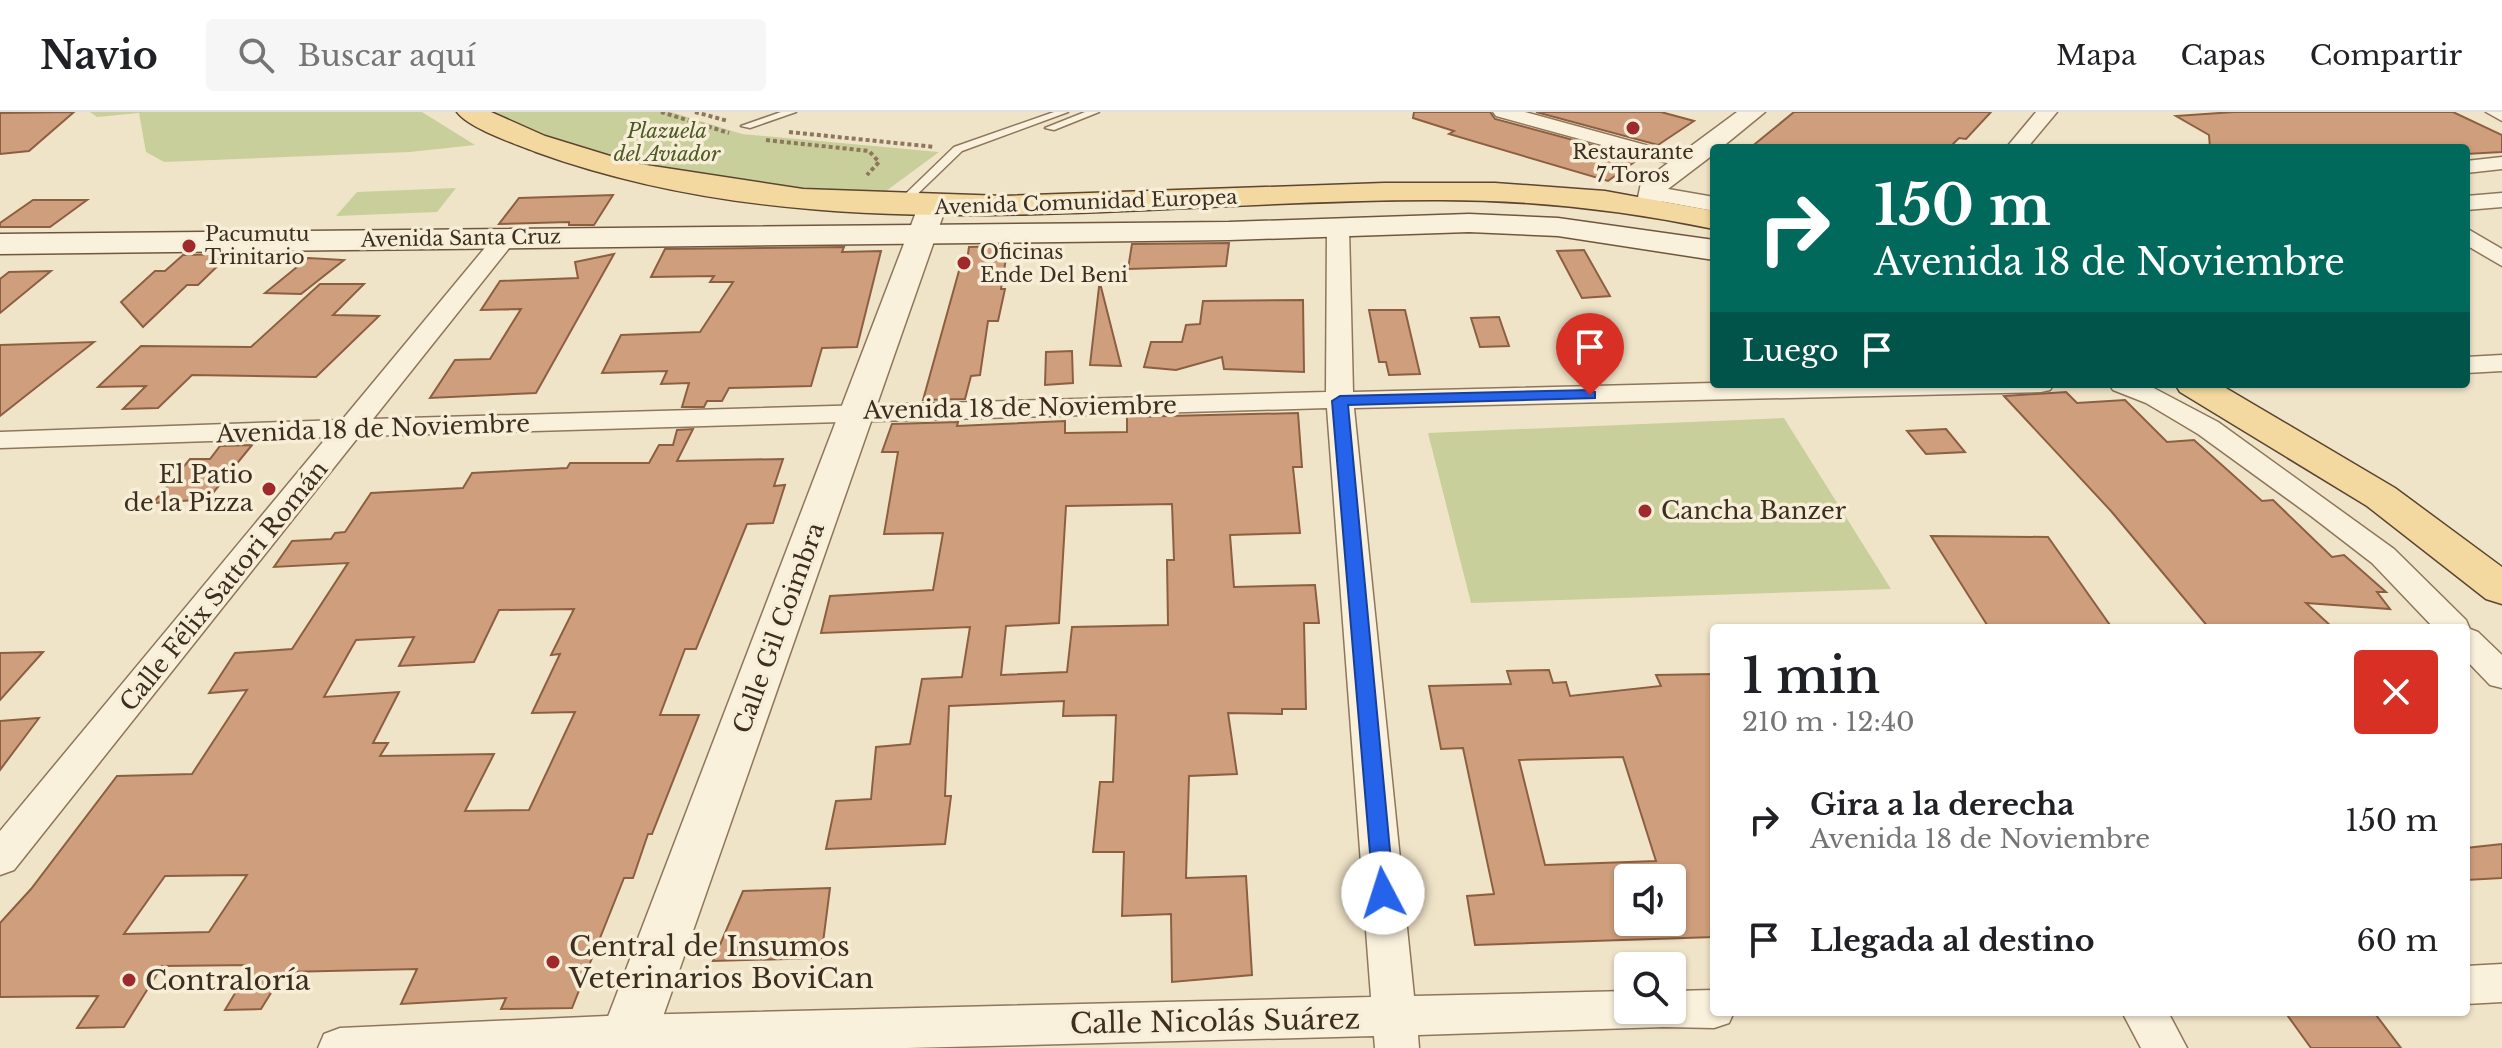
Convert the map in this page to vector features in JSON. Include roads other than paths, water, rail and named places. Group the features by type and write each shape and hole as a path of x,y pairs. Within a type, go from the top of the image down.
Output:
{"main road":[{"name":"Avenida Comunidad Europea","path":"470,112 553,151 611,167 680,182 797,199 924,203 1451,190 1650,200 1710,219"},
{"name":"Avenida Santa Cruz","path":"0,244 506,237 924,203 1338,228 1469,223 1558,227 1710,249"},
{"path":"2200,388 2381,497 2502,589"}],"street":[{"path":"1503,112 1686,162"},
{"path":"1710,144 1753,112"},
{"path":"2019,144 2046,112 2057,112"},
{"path":"2496,112 2502,115"},
{"path":"1710,144 1651,189 1650,200 1710,204"},
{"path":"2470,167 2502,163"},
{"path":"2470,203 2502,200"},
{"name":"Calle Gil Coimbra","path":"626,1041 858,411 924,203"},
{"path":"1338,228 1340,401 1395,1032"},
{"name":"Calle Félix Sattori Román","path":"0,859 506,237"},
{"path":"2470,238 2502,259"},
{"path":"2470,365 2502,363"},
{"name":"Avenida 18 de Noviembre","path":"0,440 351,431 858,411 1825,388"},
{"path":"2132,388 2156,397 2208,428 2322,509 2383,556 2450,624"},
{"path":"2470,644 2502,676"},
{"path":"2470,985 2502,983"},
{"path":"1686,1010 1710,1009"},
{"name":"Calle Nicolás Suárez","path":"340,1048 626,1041 1395,1032 1614,1014"},
{"path":"2146,1016 2165,1048"}],"lane":[{"path":"746,126 791,112"},
{"path":"924,203 958,149 1063,112"},
{"path":"924,203 1094,112"}],"place":[{"name":"Restaurante 7 Toros","path":"1633,128"},
{"name":"Pacumutu Trinitario","path":"189,246"},
{"name":"Oficinas Ende Del Beni","path":"964,263"},
{"name":"El Patio de la Pizza","path":"269,489"},
{"name":"Cancha Banzer","path":"1645,511"},
{"name":"Central de Insumos Veterinarios BoviCan","path":"553,962"},
{"name":"Contraloría","path":"129,980"}],"park label":[{"name":"Plazuela del Aviador","path":"667,142"}]}
